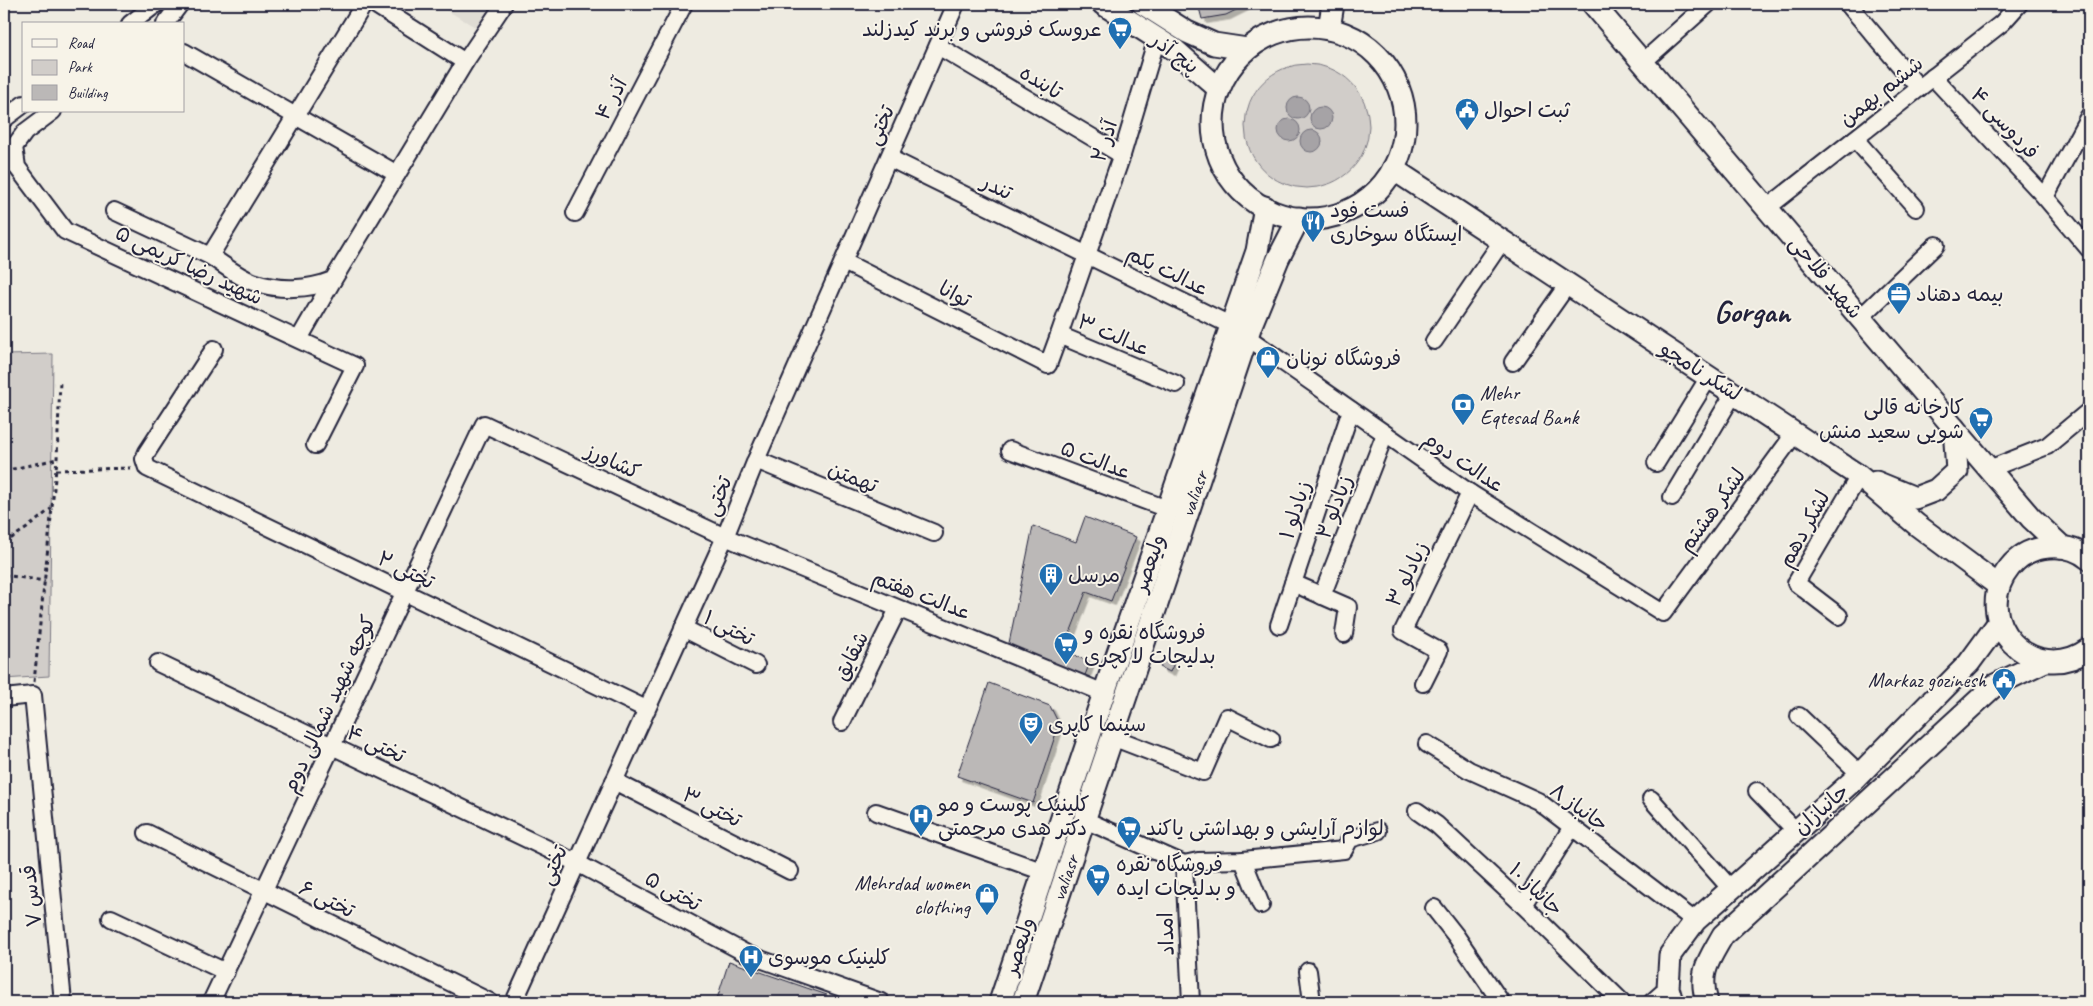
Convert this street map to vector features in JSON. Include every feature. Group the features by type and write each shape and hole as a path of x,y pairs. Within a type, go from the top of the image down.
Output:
{"main road":[{"name":"پنج آذر","path":"1103,4 1176,50 1219,89"},
{"name":"پنج آذر","path":"1143,4 1188,32 1214,44 1247,49"},
{"name":"شهید فلاحی","path":"1593,4 2031,518 2062,547"},
{"path":"1331,17 1372,50 1383,62 1399,90 1403,106 1404,138 1400,173 1364,201 1348,210 1324,217 1299,218 1287,216 1265,208 1240,189 1230,177 1217,150 1213,119 1214,104 1230,67 1247,49 1272,34 1331,17"},
{"name":"لشکر نامجو","path":"1400,173 1860,476 1916,525 1999,586"},
{"name":"ولیعصر","path":"1000,1002 1167,510 1238,331 1265,208"},
{"name":"valiasr","path":"1023,1002 1112,737 1238,331 1299,218"},
{"path":"1860,476 1915,498 1936,490 1957,471 1954,428"},
{"path":"2089,559 2076,551 2062,547 2041,548 2026,553 2012,564 1999,586 1996,600 1999,622 2008,638 2019,650 2033,658 2045,661 2072,659 2089,649"},
{"name":"جانبازان","path":"1670,995 1670,956 1695,921 1860,774 1969,663 1999,622"},
{"name":"جانبازان","path":"1707,1002 1703,988 1704,968 1723,935 1995,685 2045,661"},
{"path":"1920,713 1940,736"}],"street":[{"path":"133,22 156,4"},
{"path":"166,22 180,4"},
{"path":"210,256 364,4"},
{"path":"374,4 465,62"},
{"path":"299,339 465,62 504,4"},
{"name":"آذر ۴","path":"575,213 684,4"},
{"name":"تختی","path":"514,1002 725,536 756,460 956,4"},
{"path":"1643,62 1708,4"},
{"path":"1848,4 1920,88"},
{"name":"ششم بهمن","path":"1767,208 2002,23 2019,4"},
{"name":"۲ آذر","path":"1086,255 1122,155 1157,38"},
{"name":"تابنده","path":"938,46 1122,155"},
{"path":"185,53 397,174"},
{"name":"۴ فردوسی","path":"1933,77 2045,197 2089,249"},
{"path":"4,119 22,106"},
{"name":"شهید رضا کریمی ۵","path":"52,112 25,132 14,147 17,168 65,232 355,366 315,445"},
{"path":"2045,197 2089,116"},
{"path":"1855,138 1916,208"},
{"name":"تندر","path":"889,158 1086,255"},
{"path":"114,211 210,256 252,282 287,288 318,286 333,280"},
{"path":"1434,341 1502,241"},
{"path":"1860,318 1936,245"},
{"name":"عدالت یکم","path":"1086,255 1238,331"},
{"name":"عدالت ۳","path":"1086,255 1059,335 1176,384"},
{"name":"توانا","path":"844,262 1048,365 1059,335"},
{"path":"1513,362 1568,284"},
{"name":"عدالت دوم","path":"1238,331 1470,494 1663,613"},
{"path":"147,468 144,459 147,452 214,349"},
{"path":"1656,463 1709,377"},
{"path":"1672,497 1734,393"},
{"name":"زیادلو ۱","path":"1279,625 1351,410"},
{"path":"1989,469 2047,446 2089,411"},
{"name":"کشاورز","path":"484,424 725,536"},
{"name":"کوچه شهید شمالی دوم","path":"212,1002 484,424"},
{"name":"زیادلو ۲","path":"1322,596 1385,434"},
{"name":"لشکر هشتم","path":"1663,613 1795,434"},
{"name":"عدالت ۵","path":"1010,450 1167,510"},
{"name":"تهمتن","path":"756,460 934,533"},
{"name":"تختی ۲","path":"147,468 646,709"},
{"name":"لشکر دهم","path":"1840,616 1796,583 1860,476"},
{"name":"زیادلو ۳","path":"1423,682 1439,651 1403,631 1470,494"},
{"name":"عدالت هفتم","path":"725,536 1104,693"},
{"path":"1293,583 1348,607 1344,634"},
{"name":"شقایق","path":"842,722 898,609"},
{"name":"۱ تختی","path":"683,628 756,665"},
{"name":"تختی ۴","path":"158,663 577,863"},
{"path":"4,698 33,695"},
{"name":"قدس ۷","path":"33,695 63,1002"},
{"path":"1798,716 1860,774"},
{"path":"1112,737 1203,772 1227,717 1271,739"},
{"name":"جانباز ۸","path":"1427,744 1469,770 1538,801 1695,921"},
{"name":"تختی ۳","path":"614,780 790,871"},
{"path":"1756,791 1796,831"},
{"path":"1651,799 1731,888"},
{"name":"۱۰ جانباز","path":"1417,811 1437,825 1523,905 1622,1002"},
{"path":"876,812 1044,872"},
{"path":"1085,820 1184,864 1198,860 1243,860 1344,850 1350,839 1378,831"},
{"path":"1523,905 1572,827"},
{"name":"تختی ۶","path":"146,833 490,1002"},
{"path":"1243,860 1261,905"},
{"name":"۵ تختی","path":"577,863 750,955 881,1002"},
{"name":"امداد","path":"1184,864 1190,995"},
{"path":"1434,908 1456,936 1501,1002"},
{"path":"111,918 226,972"},
{"path":"1308,971 1312,1002"},
{"path":"1190,995 1202,1002"},
{"path":"1652,1002 1670,995"}],"path":[{"path":"33,695 57,459 60,380"},
{"path":"4,470 57,459"},
{"path":"56,470 147,468"},
{"path":"4,543 27,528 52,507"},
{"path":"4,575 45,581"}],"shaded area":[{"path":"436,4 491,4 477,28"},
{"path":"1298,97 1308,104 1309,108 1302,118 1298,119 1288,112 1287,108 1294,98"},
{"path":"1321,107 1331,114 1332,118 1325,128 1321,129 1311,122 1310,118 1317,108"},
{"path":"1289,119 1299,126 1300,130 1293,140 1289,141 1279,134 1278,130 1285,120"},
{"path":"1311,130 1321,137 1322,141 1315,151 1311,152 1301,145 1300,141 1307,131"}],"green space":[{"path":"1307,64 1331,69 1351,82 1364,102 1369,126 1364,150 1351,170 1331,183 1307,188 1283,183 1263,170 1250,150 1245,126 1250,102 1263,82 1283,69"},
{"path":"53,354 49,676 4,679 4,355"}],"building":[{"path":"1198,4 1248,4 1226,15 1202,19"},
{"name":"مرسل","path":"1085,517 1136,537 1111,601 1086,592 1063,651 1090,662 1084,678 1008,648 1033,526 1076,542"},
{"path":"1163,658 1174,663 1170,672 1160,667"},
{"path":"989,683 1050,706 1059,724 1033,803 957,776"},
{"name":"کلینیک موسوی","path":"729,961 827,995 824,1002 716,1002"}],"place":[{"name":"عروسک فروشی و برند کیدزلند","path":"1120,50"},
{"name":"ثبت احوال","path":"1467,131"},
{"name":"فست فود ایستگاه سوخاری","path":"1313,243"},
{"name":"بیمه دهناد","path":"1899,315"},
{"name":"فروشگاه نونان","path":"1268,379"},
{"name":"Mehr Eqtesad Bank","path":"1463,426"},
{"name":"کارخانه قالی شویی سعید منش","path":"1981,440"},
{"name":"مرسل","path":"1051,596"},
{"name":"فروشگاه نقره و بدلیجات لاکچری","path":"1066,665"},
{"name":"Markaz gozinesh","path":"2004,701"},
{"name":"سینما کاپری","path":"1031,745"},
{"name":"کلینیک پوست و مو دکتر هدی مرحمتی","path":"921,837"},
{"name":"لوازم آرایشی و بهداشتی یاکند","path":"1129,849"},
{"name":"فروشگاه نقره و بدلیجات ایده","path":"1098,897"},
{"name":"Mehrdad women clothing","path":"987,916"},
{"name":"کلینیک موسوی","path":"751,978"}],"district":[{"name":"Gorgan","path":"1752,311"}]}
